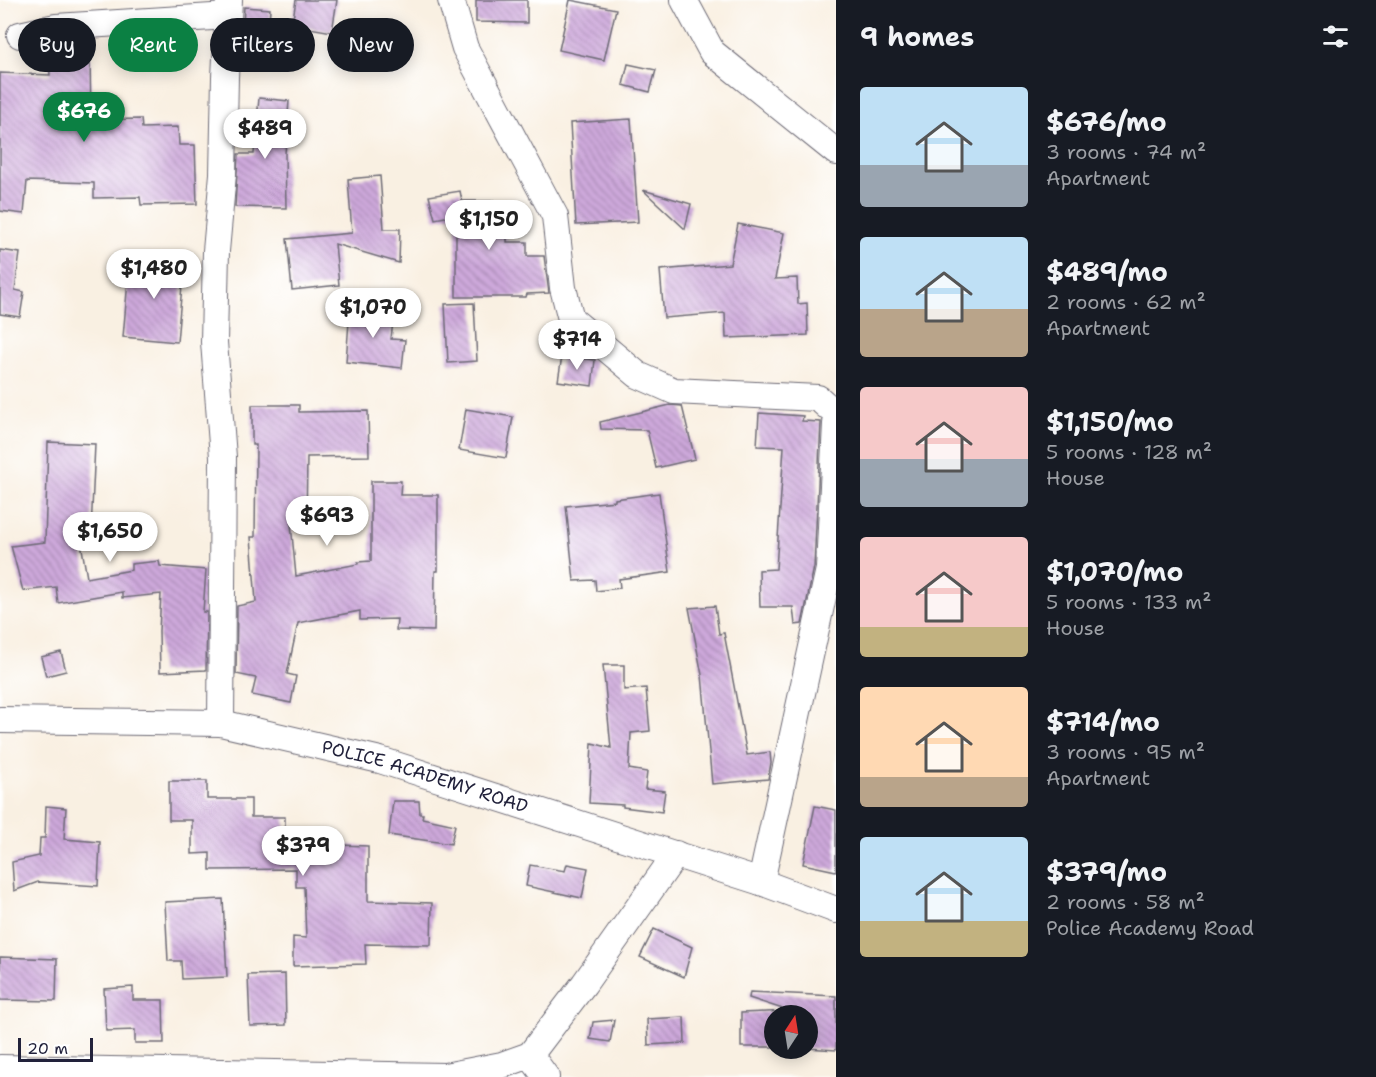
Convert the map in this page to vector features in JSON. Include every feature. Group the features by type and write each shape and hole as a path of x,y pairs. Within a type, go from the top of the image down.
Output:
{"street":[{"path":"451,0 465,48 555,216 563,288 571,319 638,375 674,391 818,398 836,414"},
{"path":"684,0 712,52 836,152"},
{"path":"96,23 229,8 223,174 216,251 214,342 223,457 220,723"},
{"path":"761,882 829,569 836,424"},
{"name":"POLICE ACADEMY ROAD","path":"0,720 220,723 380,760 676,854 836,910"},
{"path":"0,1068 445,1076 502,1065 530,1055 584,984 676,854"},
{"path":"530,1055 546,1077"}],"building":[{"path":"296,0 337,0 334,18 327,18 327,31 315,29 315,18 293,18"},
{"path":"476,0 527,0 527,23 476,22"},
{"path":"570,0 616,9 604,60 559,50"},
{"path":"244,7 270,9 269,18 243,18"},
{"path":"628,64 656,70 650,92 623,85"},
{"path":"50,72 90,72 91,120 141,119 142,128 178,127 179,145 195,145 197,204 141,205 140,197 94,198 94,183 27,181 24,214 0,211 0,73 50,75"},
{"path":"259,98 289,101 285,154 286,208 235,207 238,154 254,154"},
{"path":"631,119 638,222 576,225 570,123"},
{"path":"380,176 384,229 400,229 399,263 335,244 339,285 292,290 287,239 352,233 348,179"},
{"path":"643,190 691,204 685,229"},
{"path":"460,191 462,201 507,201 507,242 527,242 527,256 544,256 549,293 527,294 526,297 456,297 456,215 435,219 429,196"},
{"path":"738,224 784,233 775,279 797,278 798,304 807,303 808,335 726,338 725,313 664,318 660,270 730,264"},
{"path":"0,250 20,253 15,290 24,292 20,317 0,314"},
{"path":"130,258 184,263 177,342 123,337"},
{"path":"474,303 477,361 448,363 445,304"},
{"path":"350,308 394,312 391,339 405,340 402,368 346,362"},
{"path":"562,356 595,360 592,386 558,381"},
{"path":"252,405 299,405 299,412 368,411 369,456 307,457 306,525 291,524 296,576 371,561 371,481 401,481 400,495 438,495 438,571 435,571 434,631 396,630 397,619 360,620 360,611 298,623 287,674 296,676 291,703 252,695 256,678 236,674 237,606 256,602 251,537 255,537 256,445 252,445"},
{"path":"670,405 682,406 695,459 656,468 647,430 601,429 600,422"},
{"path":"466,409 513,417 506,458 459,450"},
{"path":"759,413 803,416 802,421 821,422 814,567 802,624 795,625 793,607 760,607 759,570 776,569 784,447 757,446"},
{"path":"48,442 95,444 91,531 79,531 87,578 131,570 131,564 159,561 160,566 206,570 203,612 207,612 206,670 160,672 161,594 122,598 122,592 58,603 56,587 23,591 11,546 45,542"},
{"path":"659,493 670,572 619,579 620,588 596,591 595,580 574,581 566,506 615,501 615,499"},
{"path":"715,606 719,634 724,633 747,755 770,752 771,763 768,779 712,784 702,675 689,608"},
{"path":"61,652 66,671 46,676 41,657"},
{"path":"603,665 624,665 624,690 646,688 650,731 631,733 629,769 647,772 645,789 665,791 662,812 623,807 623,805 589,803 592,743 611,748"},
{"path":"169,781 207,781 207,799 251,799 251,817 285,817 285,836 338,837 338,845 368,846 368,901 432,903 431,945 365,944 366,964 293,966 293,937 306,938 304,887 296,887 296,869 210,870 210,853 192,854 192,820 169,820"},
{"path":"393,801 419,801 422,818 455,825 451,844 389,835"},
{"path":"46,806 66,808 64,839 100,842 98,886 38,882 14,891 12,862 39,856 40,838 45,838"},
{"path":"815,806 836,810 836,871 803,864"},
{"path":"567,864 588,868 582,898 526,886 530,865 565,871"},
{"path":"223,899 227,977 182,979 181,961 168,961 165,902"},
{"path":"654,929 692,947 684,977 640,957"},
{"path":"0,957 57,959 56,1001 0,1000"},
{"path":"285,974 286,1025 250,1026 248,975"},
{"path":"133,987 133,1000 163,1000 164,1043 135,1043 135,1030 106,1031 104,989"},
{"path":"750,992 836,996 836,1050 818,1049 818,1005 771,1005 749,998"},
{"path":"764,1012 764,1047 741,1047 741,1013"},
{"path":"684,1017 685,1043 648,1045 647,1019"},
{"path":"614,1020 610,1042 590,1039 593,1022"}]}
